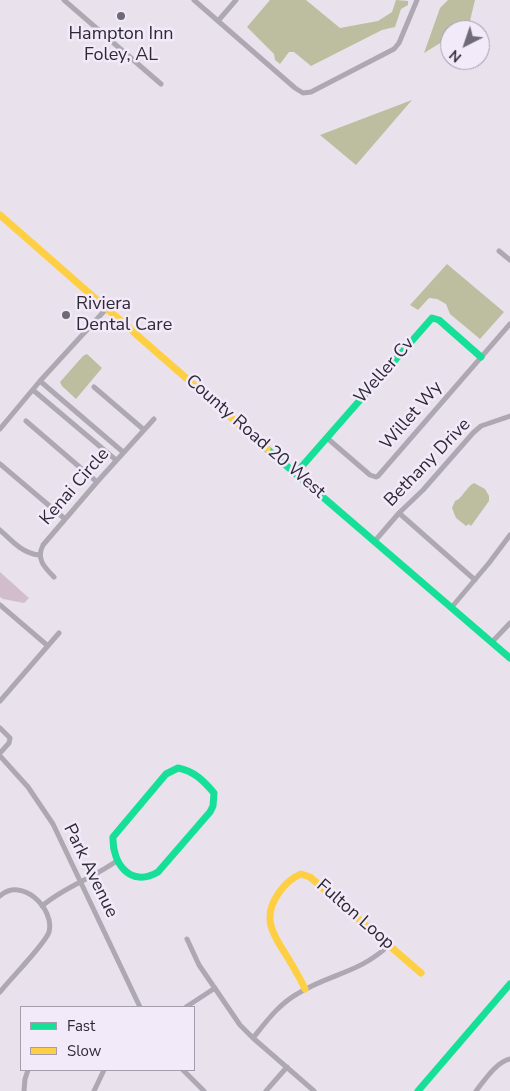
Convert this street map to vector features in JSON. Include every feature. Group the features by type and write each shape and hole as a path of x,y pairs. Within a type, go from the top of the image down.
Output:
{"street":[{"path":"64,0 161,84"},
{"path":"194,0 295,88 304,93 311,92 394,49 399,43 416,0"},
{"path":"218,21 236,0"},
{"name":"County Road 20 West","path":"0,214 374,542 510,658"},
{"path":"499,251 510,260"},
{"path":"0,429 40,381 107,308"},
{"name":"Weller Cv","path":"296,473 432,318 439,320 482,357"},
{"name":"Willet Wy","path":"327,438 370,475 376,477 510,324"},
{"path":"40,381 123,452"},
{"path":"94,387 143,429"},
{"path":"33,390 116,460"},
{"name":"Bethany Drive","path":"374,542 481,426 510,416"},
{"path":"75,425 82,417"},
{"name":"Kenai Circle","path":"39,555 43,545 143,429 154,419"},
{"path":"26,421 97,482"},
{"path":"0,464 65,519"},
{"path":"399,514 475,580"},
{"path":"0,530 22,550 30,554 39,555 44,567 54,577"},
{"path":"451,608 510,534"},
{"path":"0,605 48,646"},
{"path":"492,642 510,623"},
{"path":"0,701 59,633"},
{"path":"0,728 10,738 9,743 0,755"},
{"name":"Park Avenue","path":"0,755 42,806 61,839 140,1006"},
{"path":"178,765 191,771 209,786 216,798 214,806 152,877 142,882 122,867 118,860 112,845 116,832 166,774 178,765"},
{"path":"42,906 60,892 96,874 118,860"},
{"name":"Fulton Loop","path":"305,990 293,966 274,939 270,930 269,919 272,902 295,876 301,874 310,877 421,973"},
{"path":"0,896 11,889 19,889 30,894 42,906 50,924 47,936 0,992"},
{"path":"187,939 199,965 240,1026 314,1091"},
{"path":"253,1038 282,1004 305,990 360,967 374,958 389,944"},
{"path":"418,1091 510,984"},
{"path":"188,1006 215,988"},
{"path":"476,1091 498,1066 510,1059"},
{"path":"266,1091 286,1067"},
{"path":"24,1091 28,1071"},
{"path":"94,1091 104,1071"},
{"path":"184,1071 204,1091"}],"shaded area":[{"path":"270,0 306,0 340,28 378,21 392,12 396,0 408,1 408,5 401,9 395,27 382,30 311,66 294,52 289,52 280,64 275,60 274,54 247,27"},
{"path":"448,0 475,0 470,20 440,20 440,43 424,53 440,8"},
{"path":"412,100 356,165 320,135"},
{"path":"447,264 504,312 480,339 450,314 446,304 437,299 429,298 418,310 410,305"},
{"path":"87,354 102,368 76,399 60,382"},
{"path":"474,483 485,489 489,496 489,501 471,526 469,524 466,526 456,518 452,508 455,501"},
{"path":"0,572 29,598 24,603 0,597"}],"traffic: fast":[{"path":"296,473 432,318 439,320 481,357"},
{"path":"267,449 510,658"},
{"path":"178,768 194,774 214,793 213,806 210,812 158,872 148,876 139,877 132,875 125,871 120,864 116,856 113,837 166,774 178,768"},
{"path":"418,1091 510,984"}],"traffic: slow":[{"path":"0,215 267,449"},
{"path":"305,989 274,935 270,919 270,911 278,894 288,882 301,874 310,877 421,973"}],"place":[{"name":"Hampton Inn Foley, AL","path":"121,16"},
{"name":"Riviera Dental Care","path":"66,315"}]}
